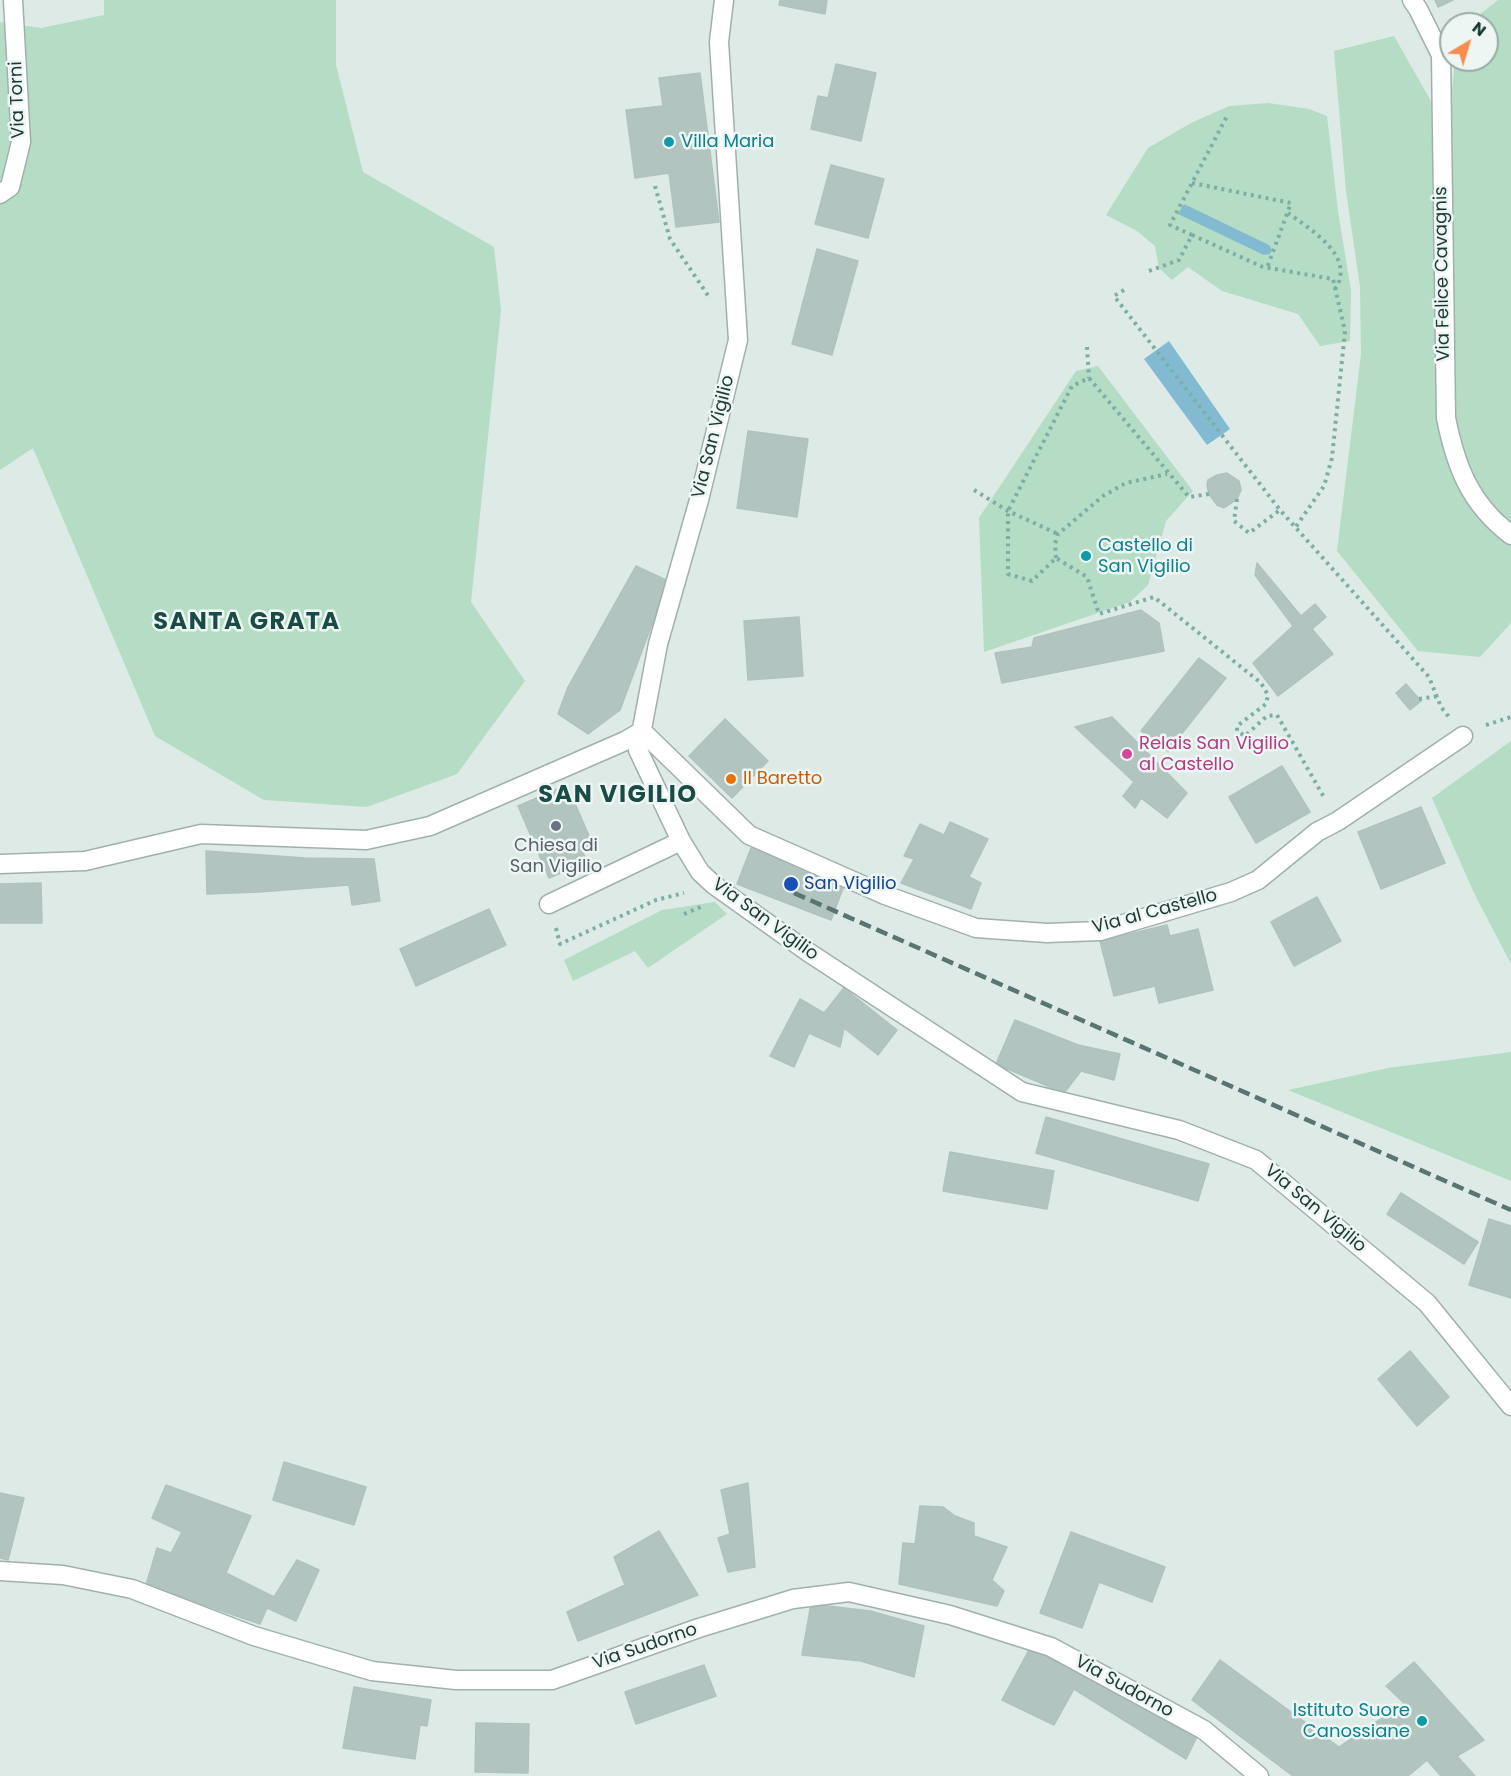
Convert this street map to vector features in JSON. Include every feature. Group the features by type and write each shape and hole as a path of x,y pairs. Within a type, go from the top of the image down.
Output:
{"street":[{"name":"Via Torni","path":"0,194 9,187 21,142 13,0"},
{"name":"Via San Vigilio","path":"724,0 719,42 738,340 699,500 658,644 638,750 681,841 700,872 714,885 808,952 1022,1092 1179,1130 1256,1160 1427,1303 1511,1406"},
{"name":"Via Felice Cavagnis","path":"1412,0 1441,55 1446,418 1453,452 1471,494 1511,536"},
{"name":"Via al Castello","path":"642,731 749,835 885,895 976,928 1047,933 1100,931 1231,892 1258,880 1317,832 1338,821 1463,736"},
{"path":"0,864 85,861 201,834 366,840 430,826 625,741 642,731"},
{"path":"549,904 681,841"},
{"name":"Via Sudorno","path":"0,1571 63,1575 132,1589 254,1636 372,1671 456,1680 552,1680 699,1628 793,1599 849,1592 950,1616 1051,1647 1204,1730 1259,1776"}],"path":[{"path":"1227,116 1170,225 1267,268 1333,279 1345,331 1332,458 1324,486 1296,528"},
{"path":"1192,183 1291,203 1267,268"},
{"path":"655,186 670,239 713,303"},
{"path":"1288,213 1321,237 1339,261 1341,280 1335,289"},
{"path":"1149,271 1179,260 1192,235"},
{"path":"1124,290 1114,296 1280,510 1429,677 1442,707 1463,736"},
{"path":"1087,347 1089,378 1167,474 1189,497 1209,494"},
{"path":"1056,558 1032,581 1008,574 1008,511 1072,386 1089,378"},
{"path":"1056,558 1055,544 1058,534 1103,496 1126,483 1167,474"},
{"path":"974,490 1008,511 1058,534"},
{"path":"1238,499 1234,521 1249,533 1280,510"},
{"path":"1056,558 1087,577 1099,614 1154,597 1261,683 1268,695 1266,704 1238,726 1237,731 1245,736 1267,716 1277,715 1338,821"},
{"path":"1419,699 1438,696"},
{"path":"549,904 560,944 656,900 714,885"}],"green space":[{"path":"104,0 336,0 336,65 363,172 494,247 501,310 471,602 525,681 457,774 367,807 264,800 155,736 33,448 0,470 0,22 41,28 104,15"},
{"path":"1498,0 1511,0 1511,623 1480,657 1418,651 1337,551 1361,354 1360,287 1346,191 1334,51 1394,36 1448,131 1454,72 1499,72 1499,12 1483,12"},
{"path":"1268,103 1309,109 1327,116 1338,211 1351,291 1350,341 1320,346 1298,314 1222,291 1188,267 1172,280 1159,268 1155,246 1137,231 1106,215 1148,148 1191,123 1229,106"},
{"path":"1098,366 1193,491 1166,521 1148,585 1130,602 984,652 979,518 1076,371"},
{"path":"1511,741 1511,964 1474,893 1432,798"},
{"path":"715,902 727,914 648,968 635,951 573,981 564,960 662,910"},
{"path":"1511,1052 1511,1181 1288,1090 1388,1068"}],"water":[{"path":"1184,204 1269,245 1272,250 1270,254 1264,255 1178,214"},
{"path":"1169,341 1230,429 1207,445 1144,359"}],"building":[{"path":"780,0 827,0 825,14 779,5"},
{"path":"1435,0 1453,0 1438,7"},
{"path":"836,64 876,73 861,141 811,129 818,96 828,98"},
{"name":"Villa Maria","path":"700,73 719,222 676,227 669,173 635,178 626,110 663,106 659,78"},
{"path":"831,165 884,179 868,238 815,224"},
{"path":"817,249 858,261 832,355 792,344"},
{"path":"748,431 808,439 797,517 737,508"},
{"path":"1227,473 1239,481 1241,490 1237,499 1224,508 1217,505 1209,494 1207,485 1208,480"},
{"path":"1257,563 1301,616 1315,604 1326,617 1312,629 1333,654 1278,696 1253,663 1293,626 1255,575"},
{"name":"San Vigilio","path":"636,566 668,581 620,710 588,734 558,714 568,687"},
{"path":"1141,610 1159,623 1164,651 1002,683 995,653 1032,647 1034,638"},
{"path":"799,617 803,676 748,680 744,621"},
{"name":"Relais San Vigilio al Castello","path":"1199,658 1226,678 1168,751 1141,731"},
{"path":"1406,684 1421,701 1410,710 1396,693"},
{"name":"Relais San Vigilio al Castello","path":"1112,717 1187,793 1167,818 1141,798 1135,808 1123,796 1134,782 1075,727"},
{"path":"725,719 768,761 732,798 689,756"},
{"path":"1282,766 1310,812 1256,843 1229,797"},
{"name":"Chiesa di San Vigilio","path":"567,785 593,845 582,850 587,862 549,878 518,806"},
{"path":"1421,807 1445,863 1381,889 1358,832"},
{"path":"950,822 988,839 969,877 981,883 971,909 901,883 914,859 904,856 920,824 944,835"},
{"path":"751,848 845,883 831,920 737,884"},
{"path":"206,851 305,858 374,859 380,901 352,905 349,885 207,894"},
{"path":"41,883 42,923 0,923 0,884"},
{"path":"1317,897 1341,941 1294,966 1271,922"},
{"path":"489,909 506,945 416,986 400,949"},
{"path":"1167,925 1170,936 1198,929 1213,990 1159,1003 1155,986 1114,996 1100,941"},
{"path":"844,988 897,1030 878,1055 844,1028 840,1047 809,1033 794,1067 770,1056 800,999 824,1013"},
{"path":"1015,1020 1078,1045 1120,1054 1114,1080 1081,1071 1064,1093 996,1064"},
{"path":"1046,1117 1209,1164 1198,1201 1036,1153"},
{"path":"950,1152 1054,1171 1047,1209 943,1191"},
{"path":"1401,1193 1478,1242 1464,1264 1387,1214"},
{"path":"1489,1219 1511,1226 1511,1298 1469,1285"},
{"path":"1410,1351 1449,1397 1417,1426 1378,1379"},
{"path":"284,1462 366,1487 354,1525 273,1500"},
{"path":"748,1483 755,1567 728,1572 718,1538 730,1534 721,1490"},
{"path":"166,1485 251,1516 226,1573 274,1597 297,1560 319,1570 296,1621 267,1608 260,1624 146,1585 157,1548 171,1553 182,1532 152,1518"},
{"path":"0,1493 24,1498 8,1560 0,1558"},
{"path":"920,1506 943,1507 955,1516 974,1523 974,1536 1007,1547 992,1580 1004,1591 997,1606 899,1584 903,1543 915,1544"},
{"path":"659,1531 698,1595 578,1641 567,1612 625,1585 614,1557"},
{"path":"1071,1532 1165,1567 1152,1602 1099,1582 1082,1628 1040,1613"},
{"path":"811,1604 870,1611 924,1626 914,1677 861,1661 802,1655"},
{"path":"1030,1648 1198,1735 1186,1759 1074,1689 1054,1725 1002,1700"},
{"name":"Istituto Suore Canossiane","path":"1220,1660 1339,1747 1404,1703 1386,1686 1414,1662 1484,1740 1457,1756 1475,1776 1441,1776 1427,1760 1408,1776 1293,1776 1192,1700"},
{"path":"704,1665 716,1696 636,1724 625,1692"},
{"path":"354,1687 431,1700 427,1726 420,1725 415,1759 343,1748"},
{"path":"476,1723 529,1724 528,1773 475,1772"}],"railway":[{"path":"794,893 1511,1210"}],"place":[{"name":"Villa Maria","path":"669,142"},
{"name":"Castello di San Vigilio","path":"1086,556"},
{"name":"Relais San Vigilio al Castello","path":"1127,754"},
{"name":"Il Baretto","path":"731,779"},
{"name":"Chiesa di San Vigilio","path":"556,826"},
{"name":"San Vigilio","path":"791,884"},
{"name":"Istituto Suore Canossiane","path":"1422,1721"}],"district":[{"name":"SANTA GRATA","path":"247,623"},
{"name":"SAN VIGILIO","path":"618,796"}]}
